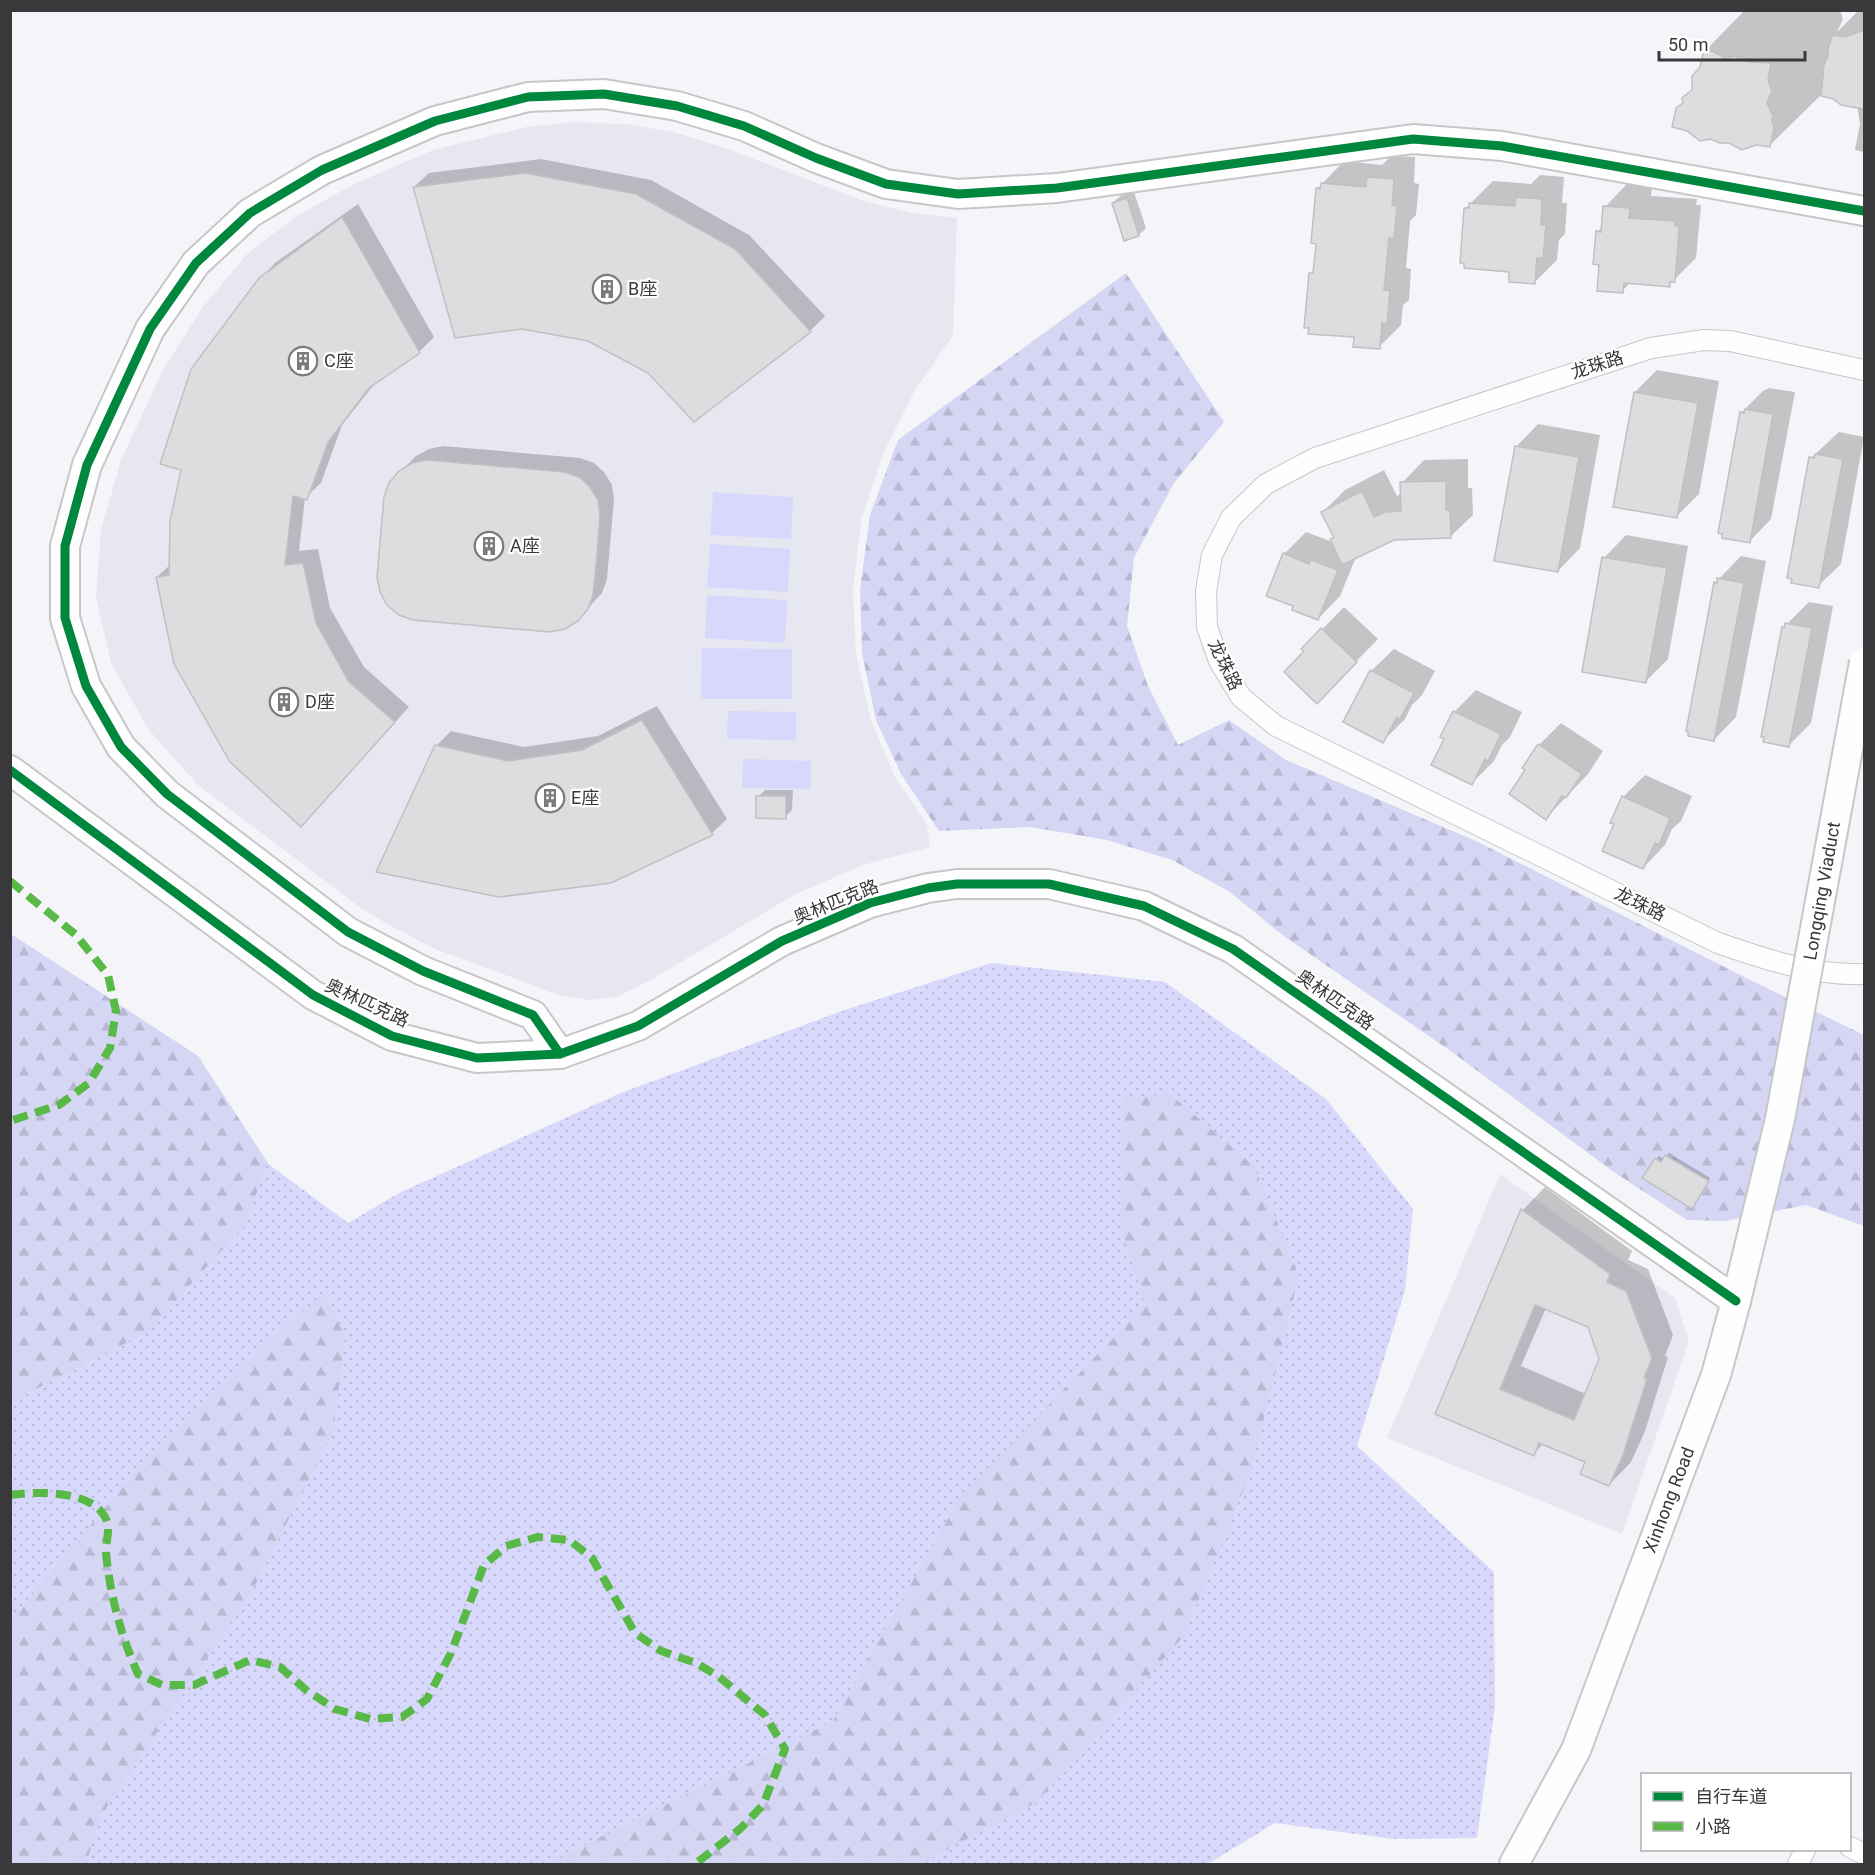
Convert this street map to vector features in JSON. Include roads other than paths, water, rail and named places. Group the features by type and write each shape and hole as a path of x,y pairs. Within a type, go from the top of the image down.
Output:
{"street":[{"path":"560,1054 533,1015 423,971 348,932 167,794 121,747 86,686 65,618 65,546 87,465 150,329 196,263 250,213 322,170 435,121 528,97 604,94 677,106 744,126 816,158 886,184 958,194 1057,188 1413,139 1502,146 1864,211"},
{"name":"龙珠路","path":"1864,370 1730,342 1704,340 1651,348 1315,458 1266,484 1231,518 1212,555 1206,591 1207,627 1219,661 1241,697 1276,726 1718,943 1767,960 1822,971 1864,974"},
{"name":"Longqing Viaduct","path":"1780,1119 1864,662"},
{"name":"奥林匹克路","path":"10,770 313,995 392,1036 477,1058 560,1054 638,1026 782,941 870,903 928,888 957,884 1049,884 1144,906 1233,949 1737,1301"},
{"name":"Xinhong Road","path":"1514,1864 1576,1750 1716,1376 1737,1301 1780,1119"}],"place":[{"name":"B座","path":"607,289"},
{"name":"C座","path":"303,361"},
{"name":"A座","path":"489,546"},
{"name":"D座","path":"284,702"},
{"name":"E座","path":"550,798"}]}
